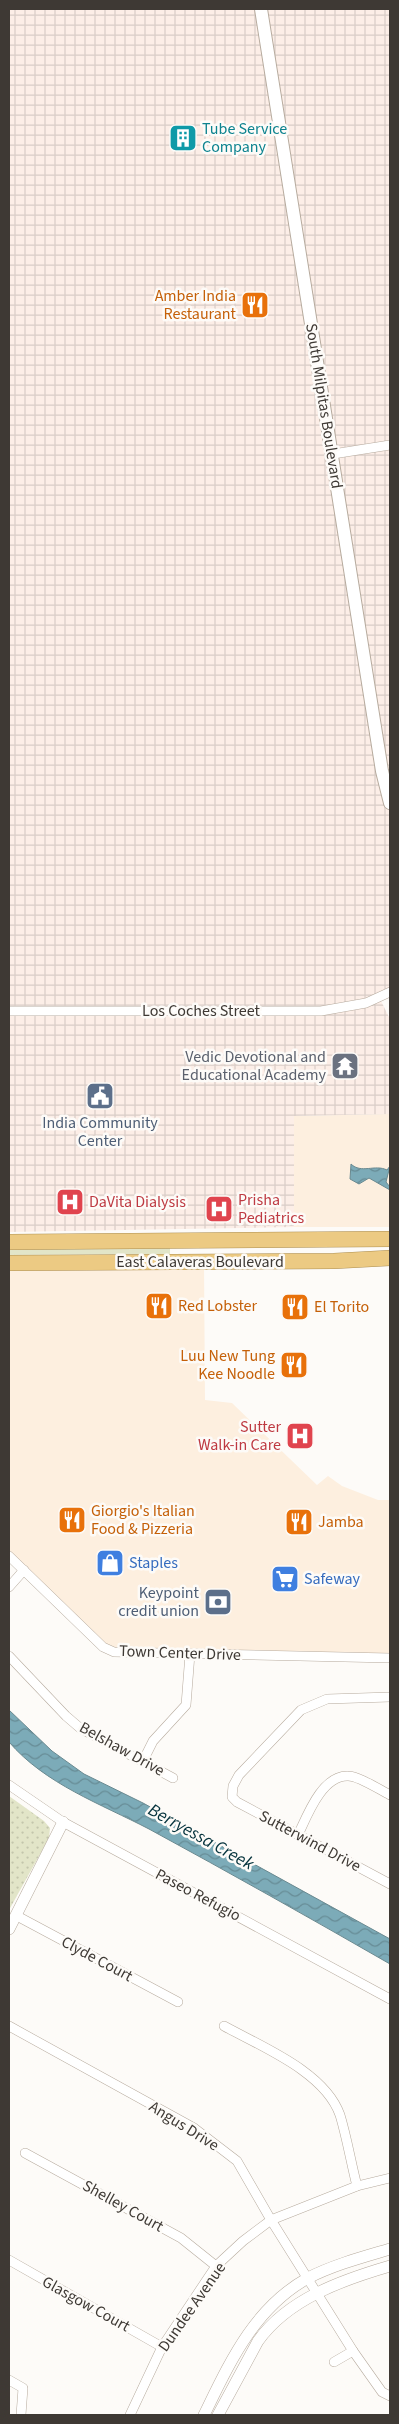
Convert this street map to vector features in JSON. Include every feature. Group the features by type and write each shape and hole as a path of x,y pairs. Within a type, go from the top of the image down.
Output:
{"highway":[{"name":"East Calaveras Boulevard","path":"9,1242 390,1239"},
{"name":"East Calaveras Boulevard","path":"9,1263 334,1261 390,1258"}],"main road":[{"name":"South Milpitas Boulevard","path":"261,9 382,771 390,803"}],"street":[{"path":"333,454 390,444"},
{"name":"Los Coches Street","path":"9,1011 321,1011 366,1004 390,992"},
{"name":"Town Center Drive","path":"9,1556 103,1647 121,1653 390,1658"},
{"path":"9,1587 24,1570"},
{"path":"143,1761 153,1741 186,1704 190,1654"},
{"name":"Belshaw Drive","path":"9,1656 66,1716 80,1728 173,1778"},
{"name":"Sutterwind Drive","path":"390,1697 328,1699 301,1710 239,1775 233,1786 232,1797 236,1802 390,1884"},
{"path":"298,1835 314,1802 332,1780 348,1776 390,1795"},
{"name":"Paseo Refugio","path":"9,1785 63,1822 390,1999"},
{"path":"9,1928 17,1916 63,1822"},
{"name":"Clyde Court","path":"17,1916 178,2002"},
{"name":"Angus Drive","path":"9,2026 194,2128 237,2161 270,2220 309,2278 353,2351 382,2392 390,2396"},
{"path":"224,2026 310,2075 328,2092 339,2114 357,2186"},
{"name":"Shelley Court","path":"25,2153 181,2238 216,2266"},
{"name":"Dundee Avenue","path":"130,2415 162,2347 216,2266 270,2220 357,2186 390,2178"},
{"path":"206,2414 250,2328 273,2303 309,2278 390,2248"},
{"name":"Glasgow Court","path":"9,2260 162,2347"},
{"path":"218,2415 266,2331 300,2301 369,2272 390,2266"},
{"path":"334,2362 353,2351"},
{"path":"9,2380 23,2388 21,2415"}],"shaded area":[{"path":"9,9 390,9 390,991 380,999 390,1019 390,1114 294,1116 294,1227 9,1232"},
{"path":"390,1114 390,1227 294,1227 294,1116"},
{"path":"204,1262 205,1400 232,1403 317,1485 328,1476 342,1486 378,1500 390,1500 390,1658 114,1652 9,1556 9,1263"}],"green space":[{"path":"170,1248 170,1254 9,1255 9,1249"},
{"path":"9,1796 44,1821 50,1828 49,1838 9,1910"}],"water":[{"path":"351,1164 364,1169 382,1168 387,1170 390,1166 386,1182 390,1190 369,1178 359,1184 350,1179"},
{"name":"Berryessa Creek","path":"9,1710 52,1751 84,1774 143,1803 390,1939 390,1964 149,1829 74,1792 39,1770 9,1742"}],"place":[{"name":"Tube Service Company","path":"183,138"},
{"name":"Amber India Restaurant","path":"255,305"},
{"name":"Vedic Devotional and Educational Academy","path":"345,1066"},
{"name":"India Community Center","path":"100,1096"},
{"name":"DaVita Dialysis","path":"70,1202"},
{"name":"Prisha Pediatrics","path":"219,1209"},
{"name":"Red Lobster","path":"159,1306"},
{"name":"El Torito","path":"295,1307"},
{"name":"Luu New Tung Kee Noodle","path":"294,1365"},
{"name":"Sutter Walk-in Care","path":"300,1436"},
{"name":"Giorgio's Italian Food & Pizzeria","path":"72,1520"},
{"name":"Jamba","path":"299,1522"},
{"name":"Staples","path":"110,1563"},
{"name":"Safeway","path":"285,1579"},
{"name":"Keypoint credit union","path":"218,1602"}]}
